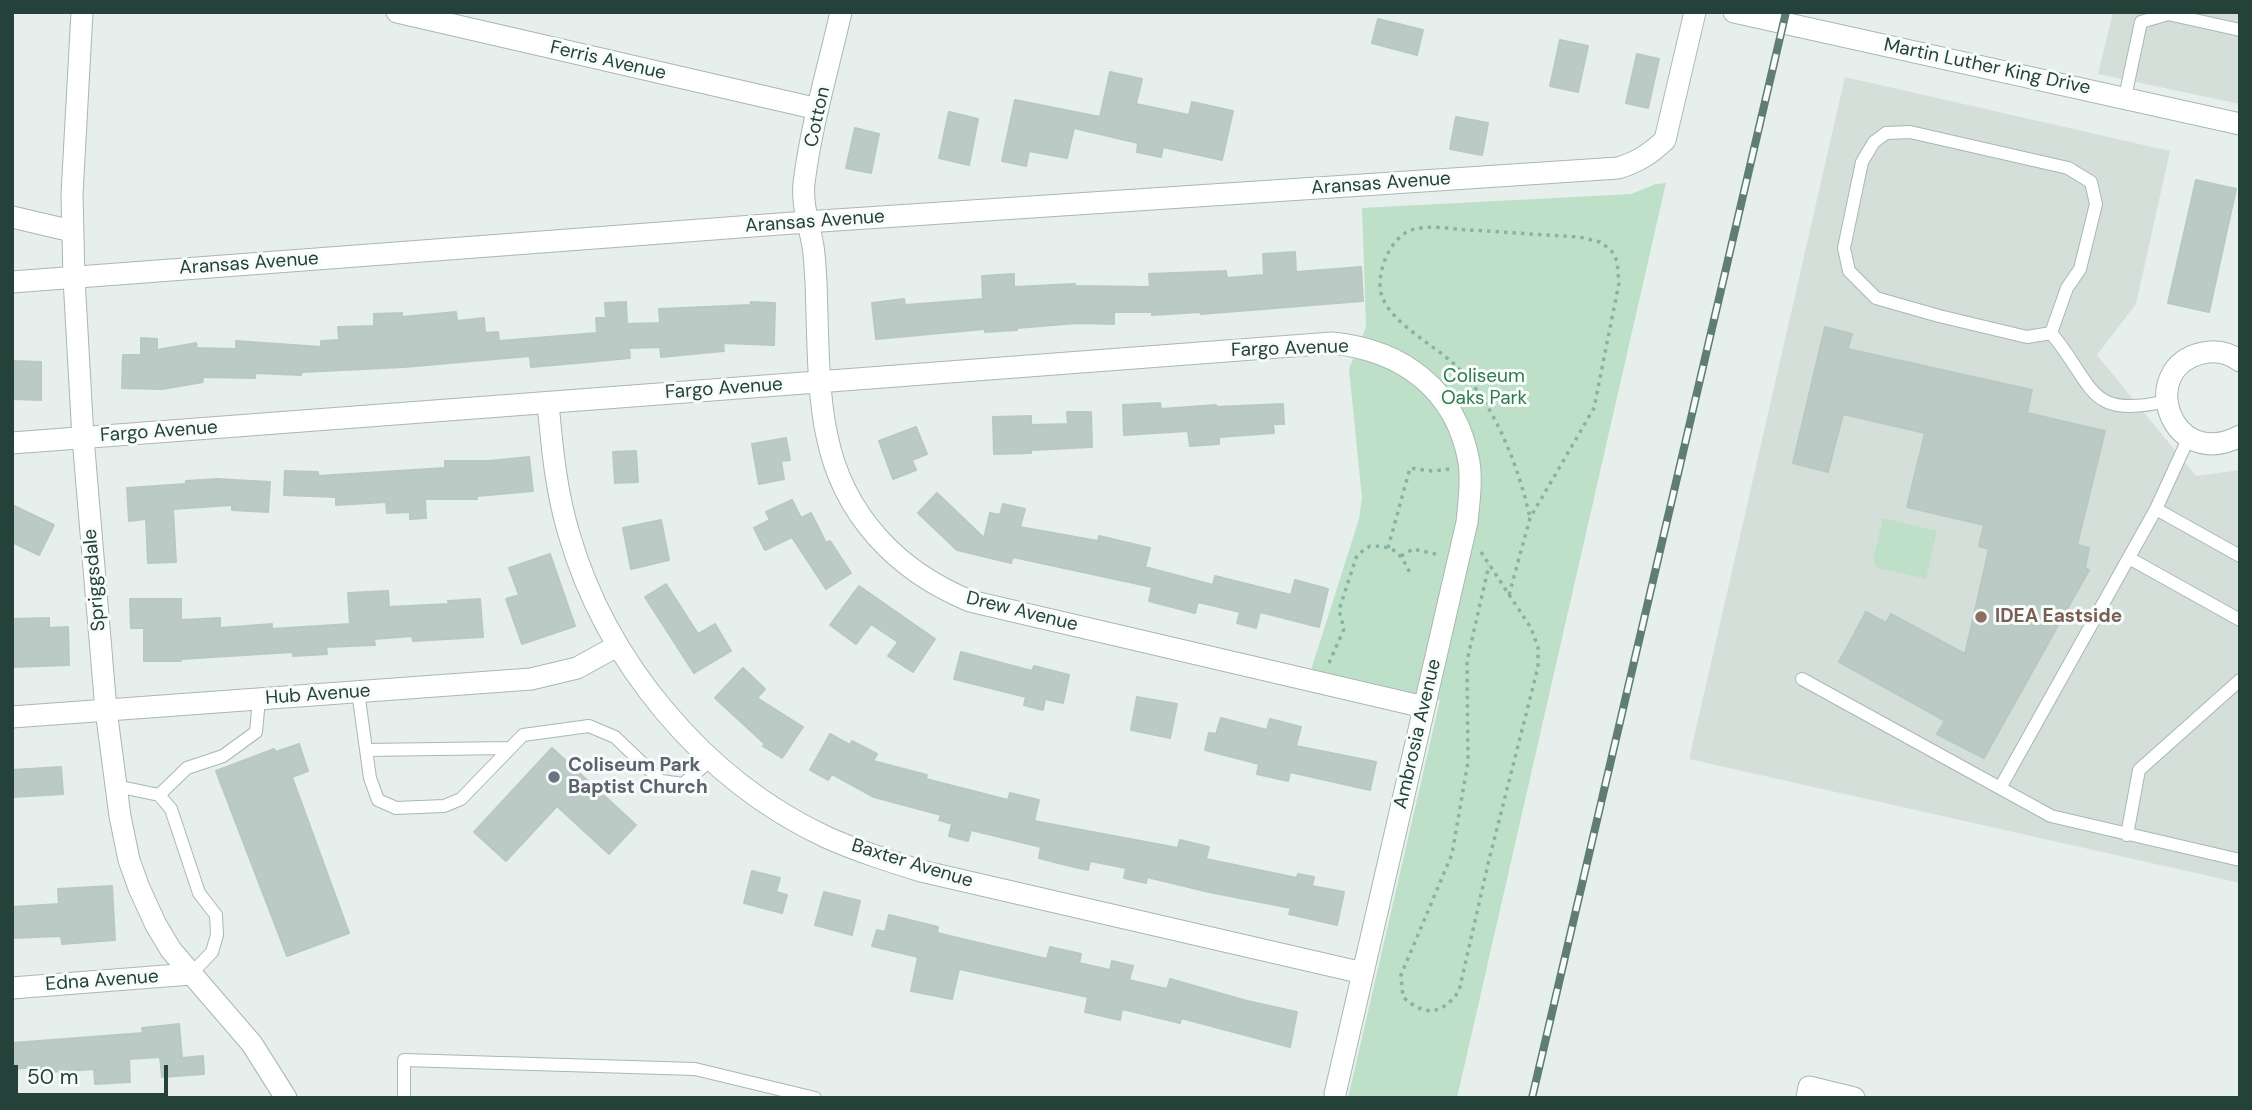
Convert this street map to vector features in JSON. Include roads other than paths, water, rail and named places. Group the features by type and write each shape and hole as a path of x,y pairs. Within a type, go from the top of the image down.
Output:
{"street":[{"name":"Spriggsdale","path":"82,12 72,194 74,278 83,438 106,710 129,860 139,888 171,950 252,1044 286,1098"},
{"name":"Ferris Avenue","path":"397,12 818,109"},
{"name":"Cotton","path":"806,222 804,182 841,12"},
{"name":"Aransas Avenue","path":"12,282 806,222 1618,169 1636,163 1665,140 1695,12"},
{"name":"Martin Luther King Drive","path":"1734,12 2240,124"},
{"path":"12,217 72,231"},
{"name":"Drew Avenue","path":"806,222 812,241 814,262 826,434 839,478 849,499 861,518 891,553 928,581 948,592 992,607 1424,707"},
{"name":"Fargo Avenue","path":"12,443 1332,344 1358,346 1388,355 1427,381"},
{"path":"2240,360 2222,353 2210,352 2187,360 2171,378 2167,401 2175,424 2189,437 2205,444 2217,444 2240,436"},
{"name":"Ambrosia Avenue","path":"1335,1094 1467,522 1469,463 1460,431 1443,400 1427,381"},
{"name":"Baxter Avenue","path":"548,403 553,457 569,533 585,582 617,646 664,709 712,759 779,811 824,836 872,856 921,871 1363,974"},
{"name":"Hub Avenue","path":"12,717 531,679 577,668 617,646"},
{"name":"Edna Avenue","path":"12,988 191,974"},
{"path":"1808,1093 1854,1098"}],"lane":[{"path":"2125,97 2141,22 2168,14 2240,30"},
{"path":"1910,132 2068,168 2091,182 2096,204 2080,269 2067,288 2052,333 2027,337 1877,298 1849,271 1844,248 1862,162 1874,142 1886,133 1910,132"},
{"path":"2052,333 2071,357 2092,393 2108,405 2137,408 2167,401"},
{"path":"2000,788 2156,509 2189,437"},
{"path":"2156,509 2240,556"},
{"path":"2129,558 2240,620"},
{"path":"1802,679 2051,817 2240,860"},
{"path":"2127,835 2138,770 2240,680"},
{"path":"358,692 370,778 379,800 396,808 444,806 461,799 523,736 589,726 615,737 661,781 683,784 712,759"},
{"path":"159,795 187,768 223,756 256,732 259,699"},
{"path":"366,750 509,748"},
{"path":"116,786 159,795 171,809 199,892 216,915 217,935 212,952 191,974"},
{"path":"404,1098 404,1059 695,1069 815,1098"}],"railway":[{"path":"1532,1098 1786,12"}],"place":[{"name":"IDEA Eastside","path":"1981,617"},
{"name":"Coliseum Park Baptist Church","path":"554,777"}],"park label":[{"name":"Coliseum Oaks Park","path":"1484,388"}]}
